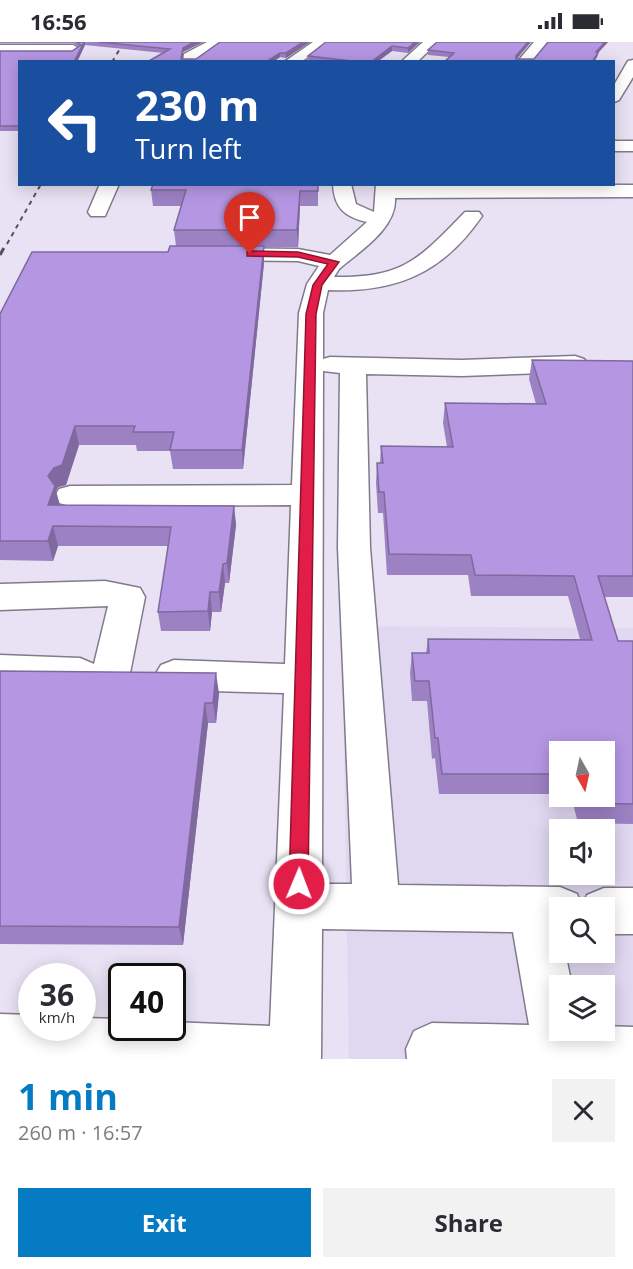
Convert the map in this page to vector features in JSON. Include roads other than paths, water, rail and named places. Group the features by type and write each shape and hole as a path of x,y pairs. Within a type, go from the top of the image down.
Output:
{"street":[{"path":"191,60 189,57 217,42"},
{"path":"294,60 322,42"},
{"path":"410,60 431,42"},
{"path":"526,60 542,42"},
{"path":"0,49 73,49"},
{"path":"615,96 633,64"},
{"path":"615,98 633,100"},
{"path":"615,146 633,146"},
{"path":"98,212 109,186"},
{"path":"342,186 343,202 346,207 358,214 383,199 622,187"},
{"path":"0,1040 204,1054 295,1056 311,314 326,273 376,225 383,199"},
{"path":"203,254 298,255 326,273 360,284 387,281 427,262 472,216"},
{"path":"310,365 462,368 592,363"},
{"path":"353,366 354,548 376,907"},
{"path":"70,496 308,495"},
{"path":"306,545 354,548"},
{"path":"0,597 105,593 128,597 111,673"},
{"path":"0,670 304,679"},
{"path":"298,906 546,910 561,1055"},
{"path":"615,911 633,911"},
{"path":"434,1059 432,1049 561,1055 633,1053"}],"railway":[{"path":"113,60 124,42"},
{"path":"7,244 40,186"},
{"path":"0,255 7,242"}]}
